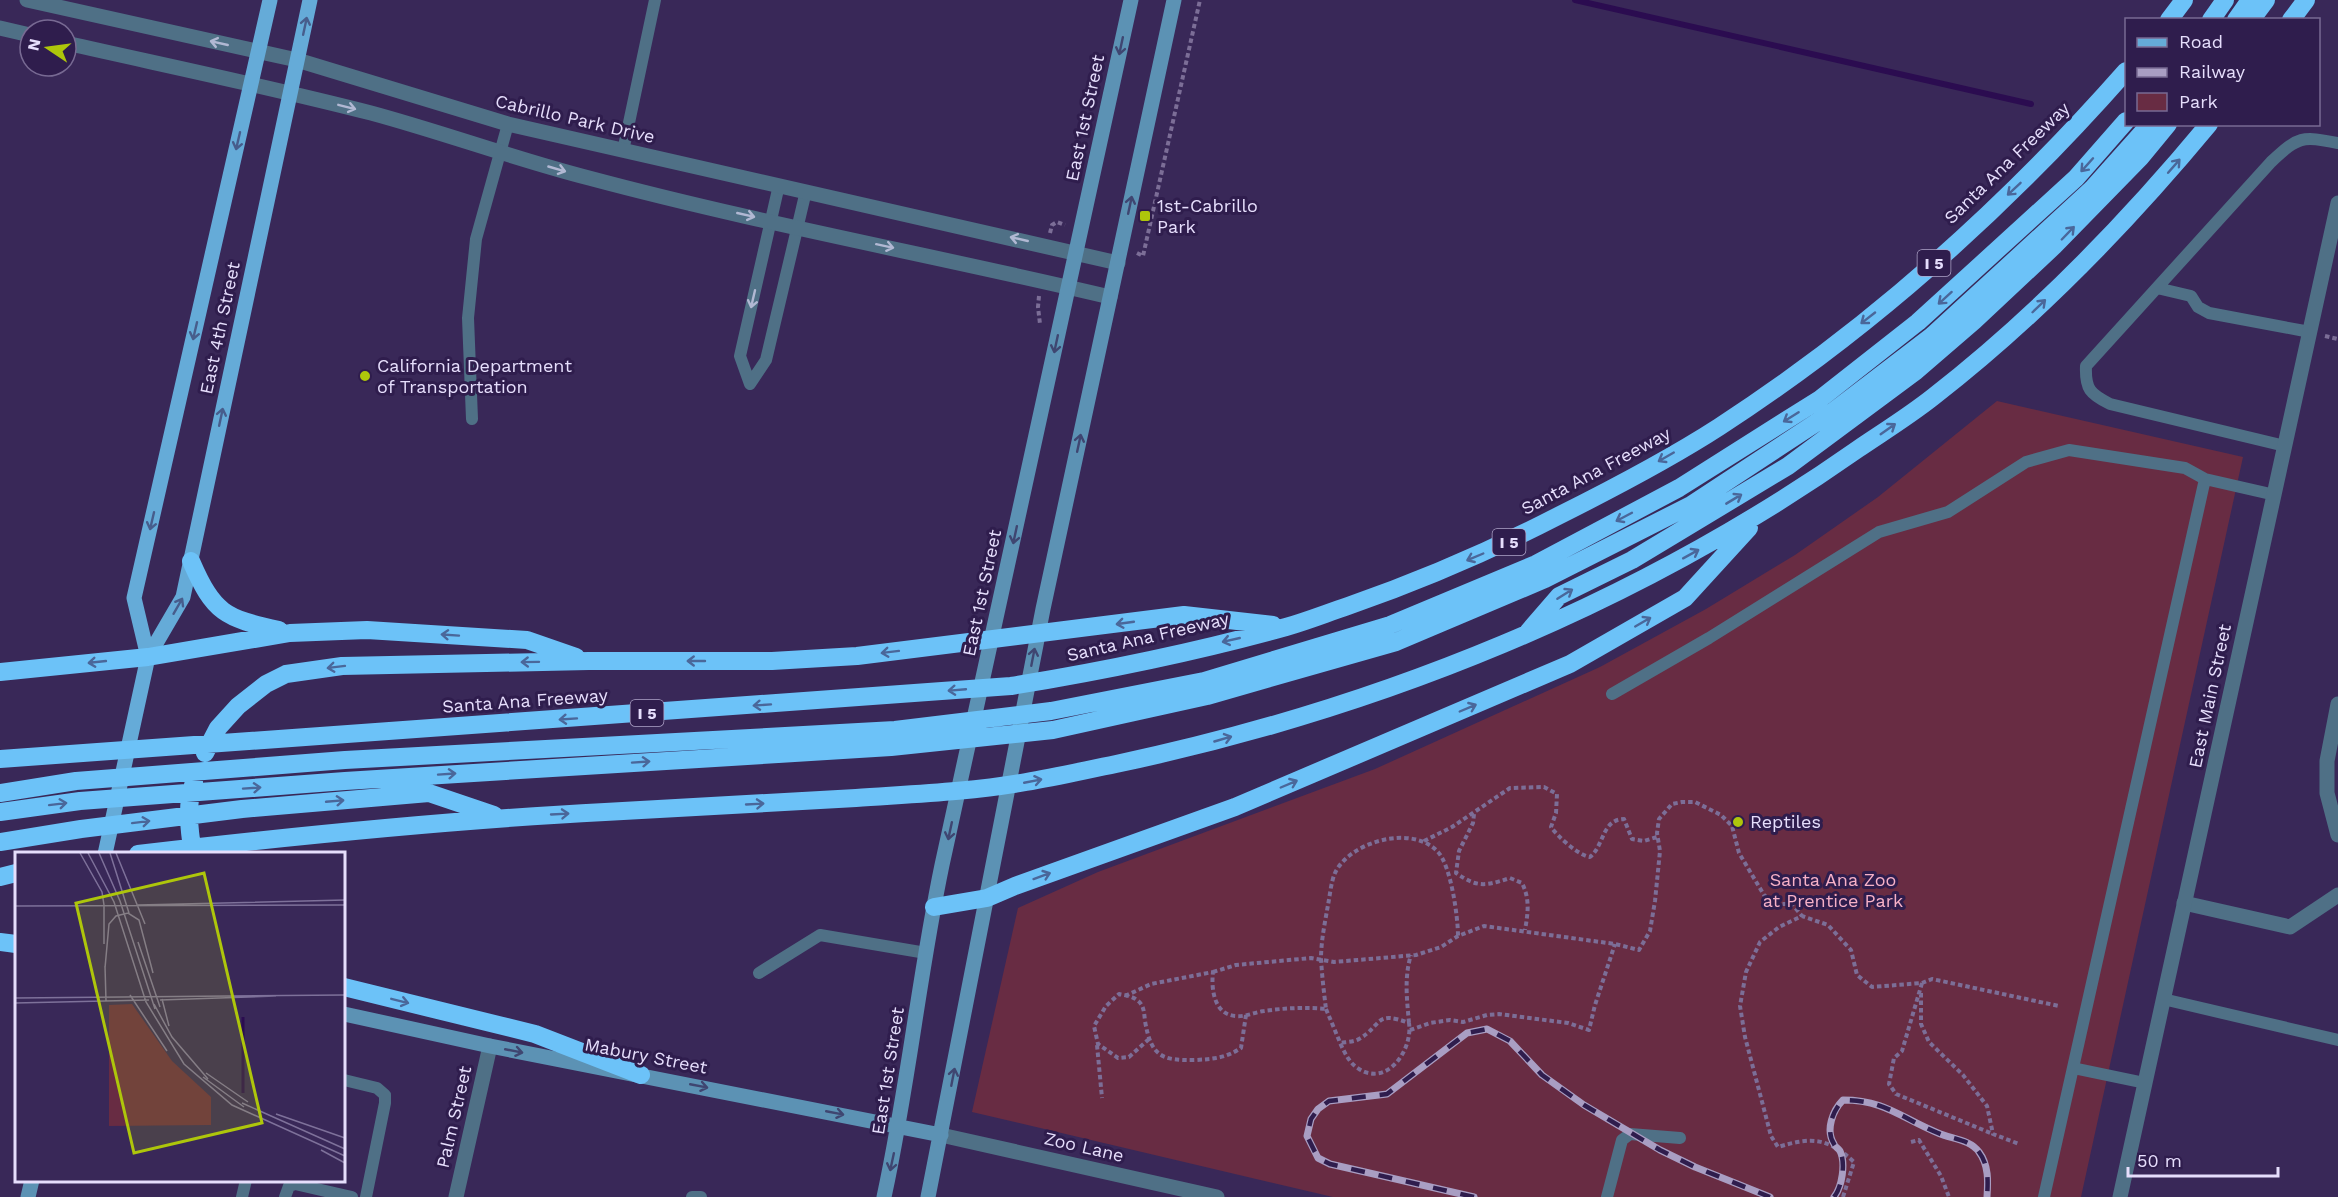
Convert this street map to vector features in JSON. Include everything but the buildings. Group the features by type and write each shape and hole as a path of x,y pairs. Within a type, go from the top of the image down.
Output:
{"highway":[{"path":"2170,18 2184,0"},
{"path":"2212,18 2225,0"},
{"path":"2237,18 2250,0"},
{"path":"2252,18 2266,0"},
{"path":"2292,18 2306,0"},
{"name":"Santa Ana Freeway","path":"0,759 1011,686 1091,673 1288,627 1392,591 1502,546 1593,499 1717,428 1794,375 1886,304 1936,261 2028,177 2125,73"},
{"path":"0,793 76,781 345,760 895,730 1051,711 1204,681 1390,625 1536,564 1679,488 1820,399 1927,314 2076,178 2125,123"},
{"path":"0,812 80,801 345,781 891,747 1053,730 1207,696 1396,642 1545,579 1691,505 1834,411 1932,336 2092,189 2148,126"},
{"path":"1524,636 1559,596 1632,560 1788,466 1916,371 1974,321 2054,246 2140,158 2166,126"},
{"path":"155,852 290,836 502,817 971,790 1028,782 1189,748 1290,720 1397,686 1524,636 1655,573 1759,516 1932,398 2027,317 2115,233 2208,126"},
{"path":"934,907 987,898 1235,807 1570,664 1685,598 1759,516"},
{"path":"191,561 200,584 221,611 238,621 290,633"},
{"path":"193,852 189,798 202,758 218,728 238,706 266,684 286,674 342,666 589,661 772,661 857,656 1184,615 1288,627"},
{"path":"0,672 148,657 290,633 367,630 526,640 589,661"},
{"path":"0,842 81,829 242,809 429,793 502,817"},
{"path":"0,877 15,873"},
{"path":"0,942 15,944"},
{"path":"345,987 535,1034 641,1075"}],"main road":[{"name":"East 4th Street","path":"148,657 134,598 270,0"},
{"name":"East 4th Street","path":"105,852 148,657 183,597 310,0"},
{"name":"East 1st Street","path":"884,1197 900,1126 926,953 942,866 1131,0"},
{"path":"928,1197 1042,609 1174,0"},
{"name":"Mabury Street","path":"345,1014 490,1046 941,1135"},
{"path":"28,1197 32,1182"}],"street":[{"name":"Cabrillo Park Drive","path":"27,0 297,60 508,124 1118,263"},
{"path":"0,28 18,32"},
{"path":"78,46 290,93 446,134 590,179 1110,297"},
{"name":"East Main Street","path":"2120,1197 2310,332 2335,233 2338,202"},
{"path":"2338,704 2327,761 2327,793 2338,835"},
{"path":"2184,903 2290,927 2338,895"},
{"name":"Palm Street","path":"456,1197 490,1046"},
{"name":"Zoo Lane","path":"941,1135 1217,1197"}],"lane":[{"path":"623,151 655,0"},
{"path":"472,419 468,318 476,239 508,124"},
{"path":"2285,446 2110,404 2095,396 2085,383 2086,366 2271,162 2291,143 2307,137 2338,143"},
{"path":"779,185 741,356 750,384 766,360 806,192"},
{"path":"2157,288 2191,296 2198,307 2209,313 2310,332"},
{"path":"1612,694 1709,638 1879,532 1948,512 2026,462 2069,450 2185,468 2205,479 2275,495"},
{"path":"2044,1197 2205,479"},
{"path":"759,973 820,935 926,953"},
{"path":"2163,999 2338,1040"},
{"path":"2073,1068 2145,1083"},
{"path":"345,1080 377,1088 385,1095 386,1103 366,1197"},
{"path":"1607,1197 1622,1140 1630,1134 1680,1138"},
{"path":"242,1197 246,1182"},
{"path":"285,1197 289,1186 295,1184 352,1197"},
{"path":"692,1197 701,1197"}],"path":[{"path":"1424,841 1474,813 1510,788 1544,787 1557,794 1556,813 1551,826 1583,856 1590,857 1596,852 1604,832 1616,819 1624,819 1632,839 1644,841 1657,837"},
{"path":"1125,996 1151,984 1213,972 1236,965 1311,957 1334,962 1411,955 1441,947 1458,936 1484,926 1525,930 1639,950 1650,932 1660,851 1657,837 1659,819 1672,804 1695,802 1709,807 1732,826 1739,854 1764,895 1775,904 1792,903 1802,916 1828,925 1851,950 1857,975 1872,987 1922,983 1932,979 2059,1006"},
{"path":"1474,813 1473,823 1459,851 1456,873 1471,883 1487,885 1510,878 1522,884 1527,894 1528,912 1525,930"},
{"path":"1411,955 1407,967 1410,1030 1401,1059 1390,1070 1372,1074 1360,1070 1349,1061 1326,1009 1321,960 1329,897 1336,873 1352,854 1377,842 1408,838 1424,841 1440,853 1454,895 1458,936"},
{"path":"1802,916 1779,927 1760,942 1746,972 1740,1006 1745,1037 1771,1136 1778,1147 1813,1139 1827,1143 1844,1153 1854,1162 1843,1197"},
{"path":"1410,1030 1430,1023 1450,1020 1463,1022 1499,1014 1568,1023 1589,1030 1615,944"},
{"path":"1213,972 1212,984 1216,1004 1225,1013 1234,1016 1265,1011 1326,1009"},
{"path":"1922,983 1921,1024 1929,1042 1963,1075 1988,1106 1994,1134"},
{"path":"1922,983 1902,1051 1894,1058 1889,1084 1896,1094 2019,1144"},
{"path":"1102,1098 1094,1026 1107,1006 1119,994 1136,998 1144,1008 1150,1045 1164,1057 1177,1061 1228,1057 1241,1048 1246,1015"},
{"path":"1340,1043 1359,1040 1379,1019 1394,1017 1409,1023"},
{"path":"1097,1041 1107,1052 1118,1058 1130,1057 1149,1039"},
{"path":"1911,1142 1919,1140 1941,1176 1949,1197"}],"green space":[{"name":"Santa Ana Zoo at Prentice Park","path":"1997,401 2243,457 2081,1197 1333,1197 972,1112 1018,908 1098,872 1375,769 1600,667 1706,609 1795,555 1878,497"}],"waterway":[{"path":"1575,0 2031,104"}],"railway":[{"path":"1474,1197 1330,1164 1318,1158 1307,1136 1311,1119 1318,1109 1329,1101 1387,1094 1467,1033 1487,1029 1510,1041 1542,1075 1584,1105 1660,1150 1695,1167 1770,1197"},
{"path":"1834,1197 1841,1181 1843,1162 1840,1151 1831,1138 1830,1127 1833,1115 1843,1100 1882,1106 1938,1133 1971,1144 1985,1162 1988,1180 1987,1197"}],"place":[{"name":"1st-Cabrillo Park","path":"1145,216"},
{"name":"California Department of Transportation","path":"365,376"},
{"name":"Reptiles","path":"1738,822"}]}
